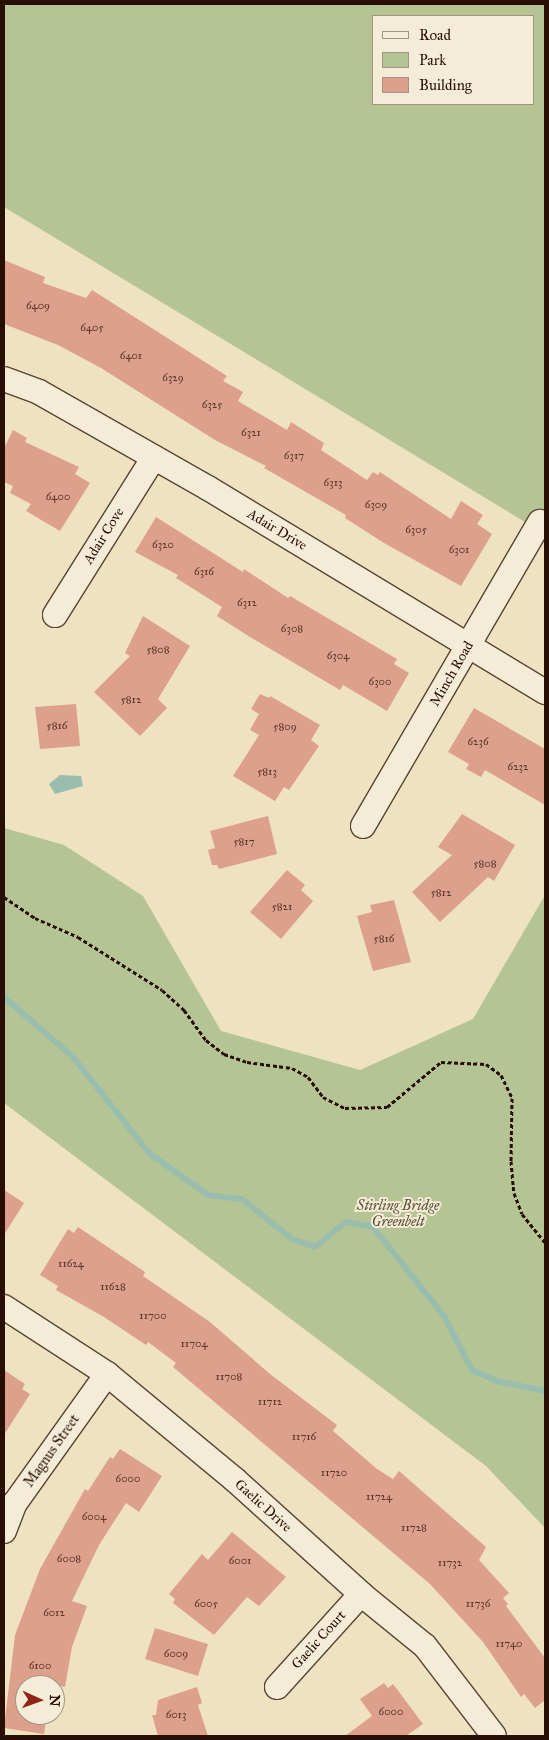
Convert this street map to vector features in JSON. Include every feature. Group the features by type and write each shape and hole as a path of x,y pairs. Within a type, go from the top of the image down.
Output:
{"street":[{"name":"Adair Drive","path":"4,379 39,392 154,457 545,692"},
{"name":"Adair Cove","path":"55,614 154,457"},
{"name":"Minch Road","path":"363,826 540,522"},
{"name":"Gaelic Drive","path":"4,1307 107,1374 235,1480 360,1594 425,1646 494,1736"},
{"name":"Magnus Street","path":"4,1532 15,1503 107,1374"},
{"name":"Gaelic Court","path":"277,1687 360,1594"}],"path":[{"path":"4,897 35,918 78,937 162,990 184,1010 206,1040 224,1054 247,1062 292,1068 308,1078 323,1097 344,1108 387,1107 441,1062 486,1064 501,1075 512,1098 514,1193 522,1214 545,1242"}],"green space":[{"path":"4,4 545,4 545,534 4,207"},
{"name":"Stirling Bridge Greenbelt","path":"4,828 64,845 143,896 221,1031 360,1070 473,1019 545,895 545,1528 486,1466 4,1103"}],"shaded area":[{"path":"60,775 81,776 83,786 55,794 49,784"}],"building":[{"path":"4,260 45,277 43,283 86,298 92,290 227,376 223,381 243,392 238,401 287,430 291,422 324,443 321,450 367,480 373,472 378,475 380,472 451,519 461,501 483,515 477,524 492,534 461,586 384,543 345,518 346,515 264,468 266,466 215,440 101,368 58,345 4,324"},
{"path":"13,430 27,438 25,442 79,467 75,474 90,483 60,531 26,511 31,504 10,493 13,486 4,482 4,448"},
{"path":"156,517 243,572 244,569 288,598 290,596 397,659 394,664 409,673 387,711 343,685 340,690 250,637 217,616 222,607 176,578 178,575 135,552"},
{"path":"143,616 190,646 158,699 167,708 140,736 94,692 130,656 125,653"},
{"path":"260,694 269,698 270,696 320,725 311,740 319,746 289,790 284,787 275,801 233,776 259,735 250,730 259,714 251,709"},
{"path":"76,704 80,746 40,749 35,707"},
{"path":"474,708 545,749 545,805 485,770 481,777 466,769 469,764 448,752"},
{"path":"462,814 515,845 494,881 488,877 440,922 412,892 452,855 438,847"},
{"path":"268,816 277,854 219,869 217,865 212,865 208,850 215,848 210,831"},
{"path":"287,870 305,885 301,890 313,901 281,939 250,912"},
{"path":"394,900 411,962 373,971 357,916 372,912 370,905"},
{"path":"4,1190 24,1203 4,1235"},
{"path":"78,1227 145,1272 143,1276 210,1322 270,1374 337,1425 333,1431 377,1469 393,1479 399,1471 486,1547 479,1560 509,1593 503,1598 508,1604 506,1606 545,1658 545,1700 535,1708 524,1694 521,1697 483,1642 430,1584 173,1367 176,1363 148,1342 146,1345 104,1317 56,1290 58,1286 40,1275 68,1229 74,1233"},
{"path":"4,1370 25,1384 22,1389 30,1394 4,1435"},
{"path":"120,1449 162,1476 139,1512 126,1503 99,1545 72,1601 87,1606 72,1647 65,1687 65,1675 15,1675 15,1725 45,1725 44,1734 4,1728 15,1635 40,1569 85,1489 88,1491 110,1457 113,1459"},
{"path":"232,1532 286,1577 259,1606 247,1597 214,1635 173,1603 175,1599 169,1594 202,1554 208,1560"},
{"path":"155,1628 208,1644 198,1676 145,1659"},
{"path":"384,1683 388,1688 393,1684 423,1724 406,1736 345,1736 372,1716 360,1699"},
{"path":"197,1687 202,1703 198,1705 208,1736 158,1736 152,1715 156,1715 158,1700"}],"waterway":[{"path":"4,997 73,1057 149,1153 208,1195 242,1199 292,1239 315,1247 346,1222 373,1227 444,1316 472,1370 497,1381 545,1391"}]}
